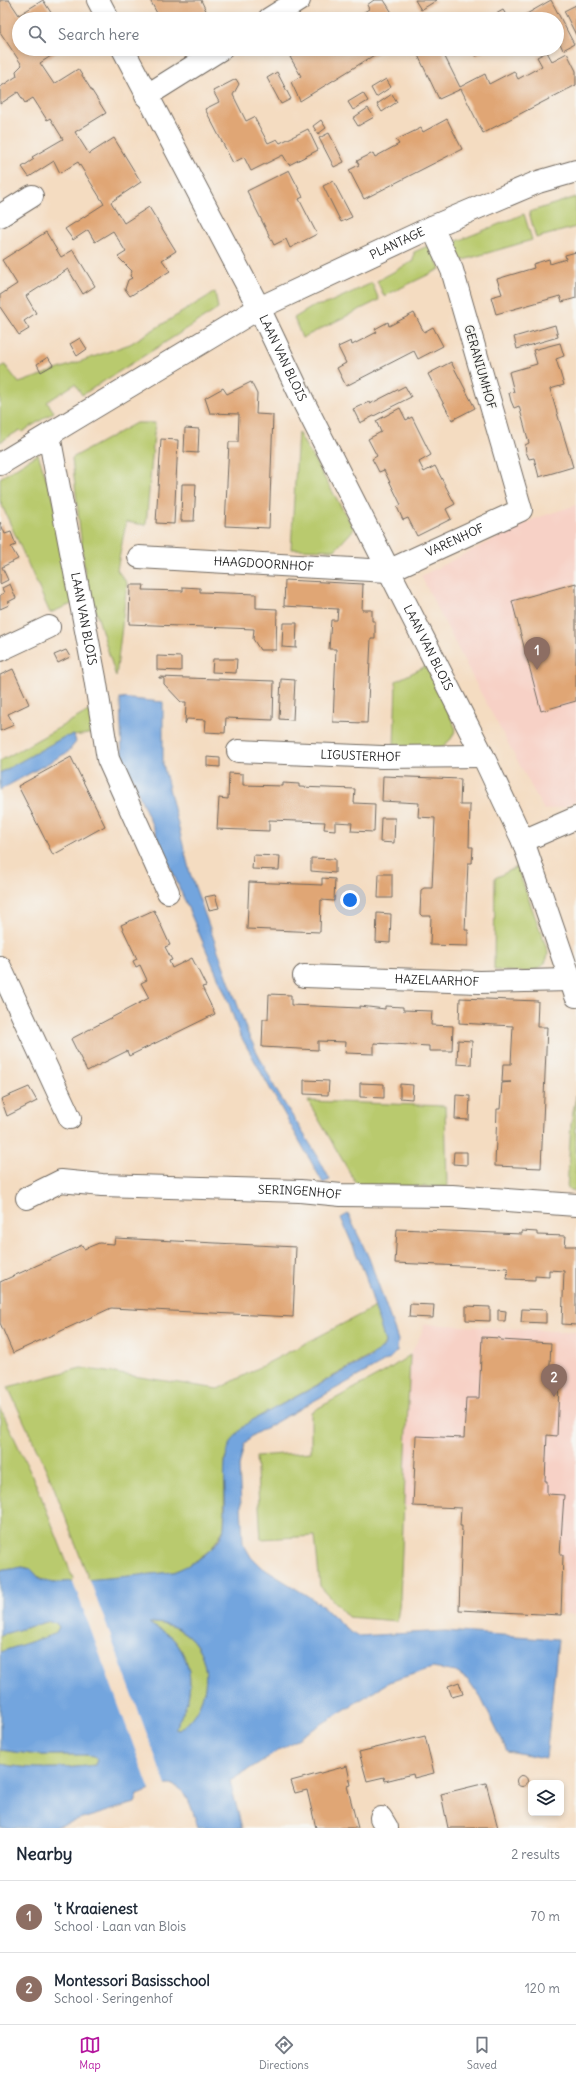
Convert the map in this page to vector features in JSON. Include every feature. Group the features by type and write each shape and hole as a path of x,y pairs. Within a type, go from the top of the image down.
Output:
{"street":[{"path":"98,0 104,12"},
{"path":"280,12 299,0"},
{"name":"LAAN VAN BLOIS","path":"126,56 258,308 388,571 483,756 523,841 573,988"},
{"path":"146,96 210,56"},
{"name":"PLANTAGE","path":"538,182 576,156"},
{"name":"PLANTAGE","path":"258,308 432,227 538,182 576,171"},
{"path":"0,216 32,196"},
{"name":"GERANIUMHOF","path":"432,227 452,270 521,510"},
{"name":"LAAN VAN BLOIS","path":"168,892 108,759 95,678 49,434 258,308"},
{"path":"0,464 49,434"},
{"name":"VARENHOF","path":"388,571 521,510"},
{"name":"HAAGDOORNHOF","path":"139,557 388,571"},
{"path":"0,650 49,627"},
{"name":"LIGUSTERHOF","path":"238,751 382,757 483,756"},
{"path":"523,841 576,818"},
{"path":"0,967 70,1118"},
{"name":"HAZELAARHOF","path":"304,976 479,982 573,988"},
{"name":"SERINGENHOF","path":"27,1198 61,1181 102,1185 300,1191 341,1195 452,1196 576,1205"}],"shaded area":[{"path":"576,505 576,801 564,807 544,810 476,684 421,576 534,519"},
{"path":"424,1324 576,1332 576,1614 459,1610 463,1507 403,1506 410,1355 422,1332"}],"green space":[{"path":"576,197 576,227 536,238 529,212"},
{"path":"524,214 532,240 460,261 455,242"},
{"path":"430,245 440,269 384,296 377,281 413,261 414,252"},
{"path":"372,283 379,300 302,338 294,318 314,306 326,304"},
{"path":"215,292 218,309 82,395 75,384 47,402 54,412 22,432 20,430 0,442 0,367 5,365 19,383 130,344"},
{"path":"136,423 155,423 146,525 126,522 117,570 127,583 116,677 85,575 72,458"},
{"path":"298,432 354,529 335,550 291,549"},
{"path":"38,454 55,504 74,603 50,613 0,501 0,478"},
{"path":"426,666 456,729 451,739 440,749 394,748 396,681"},
{"path":"94,708 97,733 64,737 0,773 0,761"},
{"path":"517,867 548,952 546,961 542,966 528,972 494,970 495,878"},
{"path":"576,1096 576,1191 567,1189 571,1123"},
{"path":"308,1101 445,1106 447,1187 357,1185"},
{"path":"375,1307 385,1342 381,1350 249,1422 225,1459 224,1529 211,1549 189,1566 173,1572 89,1580 52,1482 8,1387 81,1368 218,1389"},
{"path":"410,1355 400,1599 397,1621 348,1617 320,1586 315,1536 261,1539 256,1456 311,1452 311,1412 386,1371"},
{"path":"0,1407 39,1491 74,1581 55,1583 45,1581 36,1575 31,1569 23,1567 0,1571"},
{"path":"50,1621 56,1623 59,1627 55,1634 0,1652 0,1635"},
{"path":"148,1623 169,1626 186,1634 197,1647 204,1663 206,1681 202,1699 193,1716 179,1730 173,1729 183,1712 189,1694 190,1684 188,1666 181,1650 174,1640"},
{"path":"0,1750 39,1755 86,1755 94,1756 97,1759 95,1765 59,1768 24,1767 0,1764"}],"water":[{"path":"120,698 163,702 163,764 190,873 248,1034 276,1090 317,1155 330,1180 323,1183 239,1033 227,998 133,781 122,754"},
{"path":"74,735 76,742 68,752 0,790 0,773 64,737"},
{"path":"348,1214 369,1258 398,1340 397,1351 389,1359 251,1436 244,1445 239,1467 243,1543 251,1557 261,1567 319,1603 349,1631 358,1636 445,1631 558,1639 546,1758 507,1751 481,1698 468,1680 456,1672 432,1668 389,1682 230,1781 242,1828 198,1828 192,1808 185,1794 175,1786 168,1785 138,1795 135,1803 52,1828 0,1828 0,1764 36,1768 59,1768 95,1765 97,1759 94,1756 86,1755 39,1755 0,1750 0,1652 55,1634 59,1627 56,1623 50,1621 0,1635 0,1571 22,1567 31,1569 41,1580 53,1583 173,1572 200,1558 212,1548 223,1531 225,1515 225,1464 231,1443 238,1432 249,1422 369,1358 384,1347 385,1342 365,1274 341,1218","holes":["149,1623 170,1626 186,1634 198,1647 204,1663 206,1681 202,1699 193,1716 179,1730 174,1729 183,1712 189,1694 190,1684 188,1666 184,1656 174,1640 168,1634"]}],"pier":[{"path":"89,1578 167,1788 151,1793 72,1579"}],"building":[{"path":"0,0 9,0 17,12 12,12 12,50 0,32"},
{"path":"43,0 51,12 24,12"},
{"path":"150,0 201,0 207,12 156,12"},
{"path":"374,0 384,0 392,12 364,12 369,9 367,5"},
{"path":"415,0 437,0 421,10"},
{"path":"551,0 557,12 530,12"},
{"path":"576,5 576,35 564,11"},
{"path":"564,25 574,44 564,49"},
{"path":"567,53 576,71 576,85 483,133 461,89 439,99 418,56 444,56 460,87 485,74 489,84 514,71 518,79 542,66 537,57 539,56 549,56 552,61 564,56"},
{"path":"16,56 51,56 40,63 54,84 78,69 106,113 75,132 89,154 114,138 141,182 111,202 124,223 149,207 176,251 162,260 170,271 130,296 125,289 128,280 132,278 130,276 132,271 118,257 126,252 113,231 95,242 88,230 73,240 65,229 104,204 78,162 60,173 54,161 29,177 22,167 34,159 32,157 63,139 50,118 47,120 33,98 25,103 18,92 0,104 0,87 17,76 16,71 22,65"},
{"path":"373,56 300,101 291,82 301,76 290,57"},
{"path":"277,72 291,99 281,104 267,78"},
{"path":"236,79 239,84 233,95 246,121 254,117 268,143 277,139 280,143 308,129 318,150 289,165 283,155 251,171 244,157 233,163 205,109 219,102 213,91"},
{"path":"386,79 391,87 376,97 371,88"},
{"path":"363,93 368,101 353,110 348,102"},
{"path":"392,94 397,102 382,112 377,104"},
{"path":"368,108 374,117 358,126 353,118"},
{"path":"447,119 462,149 364,199 349,170 359,165 357,161 373,153 375,157 399,144 396,140 421,128 423,132"},
{"path":"321,120 326,128 318,134 313,126"},
{"path":"329,133 344,162 334,167 319,138"},
{"path":"289,170 303,197 299,199 317,234 290,248 286,239 274,245 247,191"},
{"path":"333,181 352,217 341,222 323,186"},
{"path":"46,232 61,257 73,250 95,286 83,294 68,269 26,296 36,313 24,321 29,329 19,335 0,307 0,295 17,284 2,260"},
{"path":"576,252 576,298 562,302 560,296 496,314 491,297 502,294 497,279 534,268 533,264 549,259 550,264 566,259 565,255"},
{"path":"414,313 424,332 433,327 443,346 418,359 414,351 346,386 337,368 346,363 338,347 351,341 352,345 377,332 375,329 388,322 389,326"},
{"path":"555,325 558,337 517,349 514,337"},
{"path":"80,338 87,349 77,356 70,344"},
{"path":"560,343 564,356 556,359 564,385 550,389 573,467 539,477 534,458 529,459 526,452 525,445 529,443 519,406 514,408 511,401 509,393 514,392 509,372 537,364 533,350"},
{"path":"48,357 53,365 41,372 37,364"},
{"path":"451,362 475,408 452,420 428,374"},
{"path":"251,382 257,394 256,414 273,415 269,528 225,526 229,442 238,442 239,414 210,413 205,398 223,388 227,394"},
{"path":"405,386 411,397 360,423 353,409 369,402 370,404"},
{"path":"400,408 406,420 412,417 431,455 419,462 424,472 435,466 455,504 446,509 451,519 417,536 408,518 403,520 397,507 401,505 384,470 379,472 372,459 377,456 368,439 381,432 376,421"},
{"path":"185,428 199,429 198,453 184,452"},
{"path":"161,439 178,440 174,524 156,523"},
{"path":"182,484 196,484 194,521 181,521"},
{"path":"0,522 5,534 11,532 16,545 11,547 18,559 2,567 8,580 0,584"},
{"path":"285,580 363,584 362,610 372,610 372,621 375,621 375,639 371,639 367,723 333,722 336,649 329,649 331,620 337,620 338,609 284,606"},
{"path":"576,583 576,701 541,711 512,601"},
{"path":"10,584 16,598 8,602 9,605 0,609 0,595 4,593 2,588"},
{"path":"130,585 144,585 143,590 183,591 183,587 200,588 200,592 256,594 256,608 277,609 276,650 260,650 253,639 254,629 129,624"},
{"path":"283,623 297,623 296,648 282,647"},
{"path":"66,650 70,657 58,663 54,655"},
{"path":"157,656 181,657 181,671 157,670"},
{"path":"213,659 237,659 236,673 212,672"},
{"path":"13,669 29,704 8,714 14,725 0,731 0,675"},
{"path":"159,677 274,681 273,720 226,718 225,733 205,732 206,720 187,719 185,724 186,702 181,702 164,684 164,678"},
{"path":"281,679 295,680 293,720 279,719"},
{"path":"71,757 105,826 53,855 18,786"},
{"path":"207,757 220,758 220,767 207,766"},
{"path":"229,773 243,774 243,785 283,786 283,783 299,784 299,787 355,789 354,803 375,804 374,832 351,831 352,823 335,822 335,830 324,829 325,822 269,820 269,831 217,829 219,798 228,799"},
{"path":"383,776 461,779 460,805 470,805 469,847 473,847 472,863 468,863 465,930 468,930 468,946 430,945 431,916 422,916 420,914 421,890 424,888 432,888 435,818 418,817 419,803 382,801"},
{"path":"381,818 395,818 394,843 380,842"},
{"path":"253,855 280,856 279,870 252,869"},
{"path":"311,858 335,859 335,873 311,871"},
{"path":"379,874 392,874 392,898 378,898"},
{"path":"322,878 335,879 334,901 321,900 320,932 247,929 249,882 322,885"},
{"path":"215,895 219,908 209,910 205,897"},
{"path":"154,910 170,945 165,947 172,960 169,961 172,968 192,958 206,986 202,987 215,1014 129,1056 127,1051 87,1071 71,1039 149,998 141,983 147,980 140,965 136,967 133,961 137,959 121,925"},
{"path":"377,913 391,914 390,943 376,942"},
{"path":"269,994 291,995 291,1005 360,1008 360,1006 385,1009 385,1006 403,1007 403,1010 432,1011 431,1025 453,1026 452,1051 429,1051 429,1046 374,1043 374,1054 345,1053 346,1042 318,1041 318,1050 262,1047 263,1019 268,1019"},
{"path":"460,998 538,1001 537,1027 547,1027 541,1168 495,1166 497,1109 500,1109 502,1083 511,1082 502,1082 503,1064 511,1064 513,1026 459,1023"},
{"path":"458,1040 472,1041 471,1065 457,1064"},
{"path":"304,1080 329,1081 328,1095 304,1094"},
{"path":"360,1083 384,1084 384,1098 360,1097"},
{"path":"400,1084 413,1085 412,1099 400,1098"},
{"path":"29,1087 37,1101 7,1116 1,1099"},
{"path":"456,1095 470,1096 469,1120 455,1119"},
{"path":"454,1152 467,1152 467,1165 453,1164"},
{"path":"397,1229 522,1234 522,1231 537,1232 537,1235 566,1236 565,1246 576,1246 576,1325 562,1324 564,1271 549,1270 549,1277 535,1276 535,1280 507,1279 508,1268 395,1263"},
{"path":"115,1238 296,1247 293,1317 111,1308 13,1353 0,1323 0,1282 82,1245 84,1249 99,1243 114,1244"},
{"path":"410,1304 434,1305 433,1318 409,1317"},
{"path":"466,1306 490,1307 490,1321 466,1320"},
{"path":"522,1309 546,1310 546,1323 521,1322"},
{"path":"498,1310 506,1311 505,1321 498,1321"},
{"path":"482,1337 500,1338 501,1340 551,1343 549,1384 559,1384 557,1436 547,1435 545,1481 547,1481 547,1494 564,1495 560,1555 563,1555 561,1615 459,1610 462,1526 460,1526 461,1508 413,1506 416,1436 464,1438 466,1398 479,1398"},
{"path":"459,1682 463,1694 452,1697 448,1686"},
{"path":"425,1736 434,1773 414,1778 413,1774 385,1781 384,1777 367,1781 359,1752"},
{"path":"347,1766 351,1785 347,1786 358,1828 316,1828 307,1790 295,1793 291,1781"},
{"path":"520,1776 524,1776 526,1777 526,1785 520,1786 517,1783 517,1779"},
{"path":"486,1783 498,1828 448,1828 441,1794"}],"place":[{"name":"'t Kraaienest","path":"537,670"},
{"name":"Montessori Basisschool","path":"554,1397"}]}
